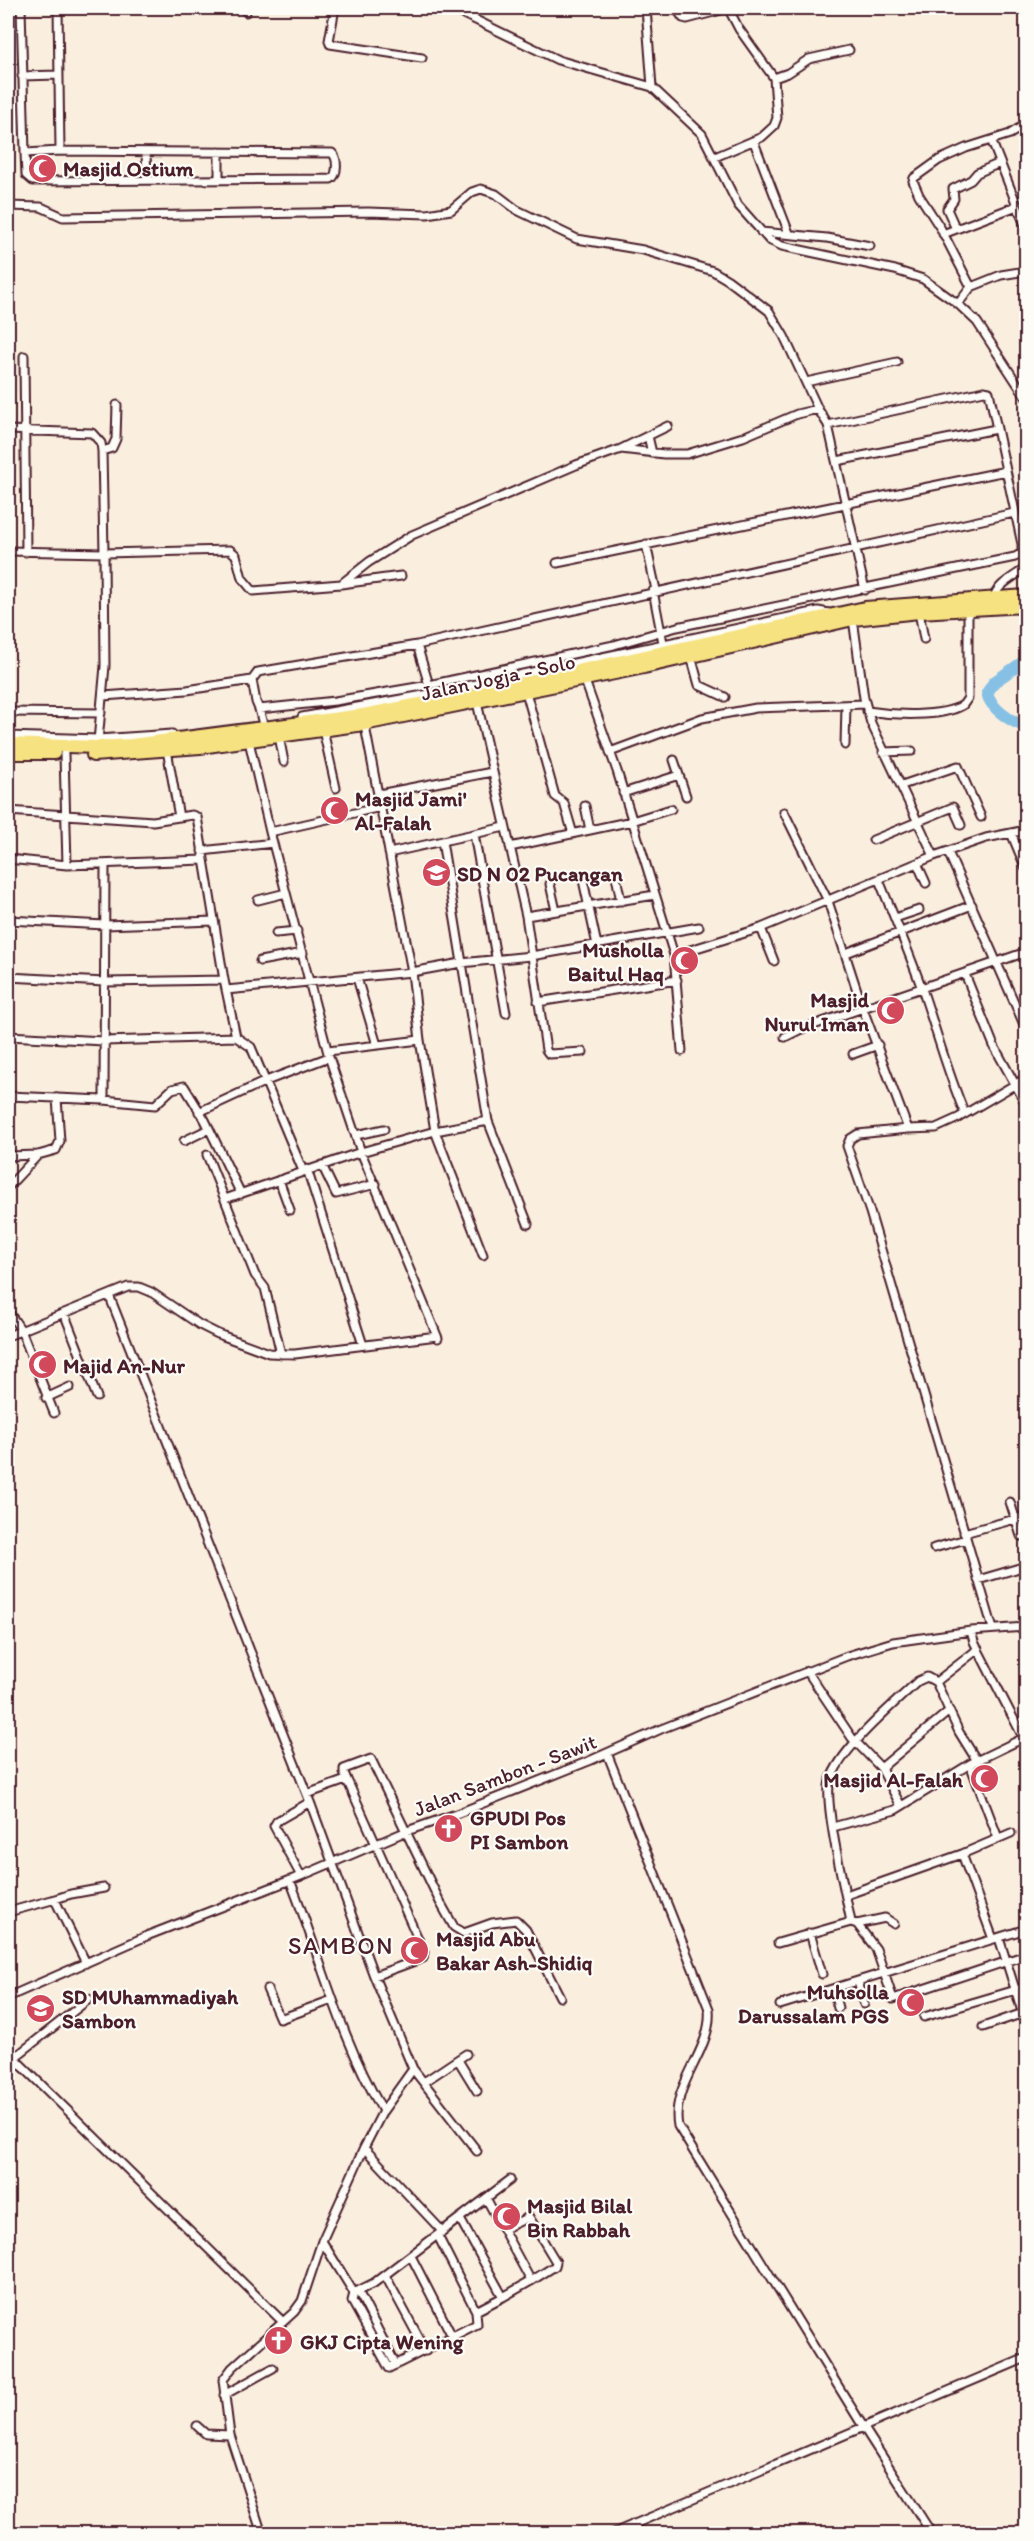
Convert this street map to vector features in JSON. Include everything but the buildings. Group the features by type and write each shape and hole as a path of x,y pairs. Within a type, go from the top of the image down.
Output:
{"highway":[{"path":"993,603 1026,596"},
{"path":"993,603 1026,606"},
{"name":"Jalan Jogja - Solo","path":"476,697 525,692 584,678 665,652 691,656 853,619 968,609 993,603"},
{"name":"Jalan Jogja - Solo","path":"8,744 167,750 249,741 323,730 476,697 865,608 993,603"},
{"name":"Jalan Jogja - Solo","path":"8,753 64,754 97,747 210,736 263,726 364,720"}],"street":[{"path":"21,8 22,76 25,153 26,175 32,181 331,179 336,174 336,158 332,153 60,151 25,153"},
{"path":"58,8 60,151"},
{"path":"335,8 330,44 422,58"},
{"path":"451,8 558,60 652,87 702,134 738,205 765,236 782,246 914,275 923,279 959,303 984,331 1026,397"},
{"path":"646,8 652,87"},
{"path":"676,8 683,18 687,19 728,8 739,29 774,78 777,118 774,126 754,142 715,156"},
{"path":"774,78 788,73 809,59 849,50"},
{"path":"22,76 58,75"},
{"path":"970,289 943,234 919,195 913,181 914,178 939,160 966,148 992,142 1026,124"},
{"path":"754,142 789,233"},
{"path":"992,142 1026,228"},
{"path":"146,152 147,180"},
{"path":"219,152 219,180"},
{"path":"956,229 947,208 954,199 952,189 971,180 977,173 1000,163"},
{"path":"8,206 41,207 63,217 369,212 427,214 451,210 472,192 481,189 496,194 517,210 577,239 643,250 721,275 769,311 784,336 818,409 828,424 865,590"},
{"path":"943,234 1017,206"},
{"path":"765,236 789,233 870,246"},
{"path":"959,303 970,289 1001,275 1026,271"},
{"path":"24,356 26,552"},
{"path":"806,382 897,362"},
{"path":"260,709 335,701 429,685 603,648 660,632 865,590 1020,555 1023,551 989,392 828,424"},
{"path":"102,452 112,448 116,439 117,405"},
{"path":"621,449 687,454 743,437 797,414 818,409"},
{"path":"341,584 369,562 412,535 576,465 621,449 668,426"},
{"path":"837,461 996,429"},
{"path":"8,430 92,433 101,443 104,553 104,696 97,747 8,736"},
{"path":"648,436 652,453"},
{"path":"557,563 1005,471"},
{"path":"104,696 187,690 252,680 258,672 417,645 1014,513"},
{"path":"252,680 263,726 665,652 646,544"},
{"path":"8,551 104,553 227,549 236,555 242,578 254,591 341,584 401,576"},
{"path":"993,603 1000,586 1026,568"},
{"path":"610,752 702,718 756,708 846,705 866,707 886,714 926,714 963,705 968,698 968,609"},
{"path":"919,612 924,639"},
{"path":"853,619 866,707 883,752 902,785 934,856"},
{"path":"417,645 429,685"},
{"path":"691,656 699,685 725,697"},
{"path":"584,678 610,752 674,955 682,1051"},
{"path":"525,692 555,796 564,803 573,834"},
{"path":"476,697 526,916 547,1053 584,1052"},
{"path":"845,745 846,705"},
{"path":"8,712 101,713"},
{"path":"364,720 412,972 420,1040 435,1131 483,1256"},
{"path":"323,730 336,788"},
{"path":"279,736 284,762"},
{"path":"8,1336 128,1287 142,1288 200,1325 269,1353 281,1354 438,1337 361,1152 328,1054 311,981 270,832 249,741"},
{"path":"167,750 179,817"},
{"path":"883,752 912,751"},
{"path":"64,754 67,865"},
{"path":"674,760 686,796"},
{"path":"902,785 958,766 981,817"},
{"path":"379,795 492,772"},
{"path":"623,793 678,775"},
{"path":"585,806 590,830"},
{"path":"270,832 381,807"},
{"path":"873,840 953,807 961,825"},
{"path":"510,847 632,821 671,809"},
{"path":"8,811 153,821 192,815 197,817 224,980 236,1037"},
{"path":"784,813 828,902 862,1009 878,1045 908,1129"},
{"path":"389,853 505,827"},
{"path":"674,955 762,927 828,902 934,856 986,838 1026,830"},
{"path":"1011,833 1026,869"},
{"path":"474,834 506,1013"},
{"path":"442,841 488,1122 528,1224"},
{"path":"202,850 273,843"},
{"path":"948,852 1026,1029"},
{"path":"8,859 67,865 204,860"},
{"path":"917,863 926,883"},
{"path":"104,1100 105,865"},
{"path":"615,872 621,901"},
{"path":"583,880 597,945"},
{"path":"879,880 922,988 941,1046 942,1058 965,1114"},
{"path":"550,884 556,911"},
{"path":"258,900 286,893"},
{"path":"526,916 655,895"},
{"path":"846,953 972,905"},
{"path":"895,918 919,909"},
{"path":"8,920 105,925 214,921"},
{"path":"226,990 412,972 461,963 531,956 699,927"},
{"path":"762,927 774,961"},
{"path":"276,933 297,931"},
{"path":"785,1037 799,1030 1026,952"},
{"path":"260,961 303,953"},
{"path":"965,974 994,1046 1026,1104"},
{"path":"8,977 105,982 224,980"},
{"path":"357,978 377,1046"},
{"path":"538,1002 677,980"},
{"path":"8,1036 104,1041 236,1037 251,1047 305,1170 363,1345"},
{"path":"200,1112 328,1054 420,1040"},
{"path":"853,1053 878,1045"},
{"path":"993,1629 870,1212 847,1146 850,1139 858,1134 936,1128 965,1114 1026,1078"},
{"path":"8,1095 156,1105 172,1089 182,1086 188,1090 241,1194"},
{"path":"8,1156 38,1155 51,1152 59,1146 57,1098"},
{"path":"225,1199 361,1152 435,1131 488,1122"},
{"path":"184,1141 209,1129"},
{"path":"356,1136 384,1129"},
{"path":"8,1187 38,1155"},
{"path":"207,1155 255,1275 265,1288 281,1354"},
{"path":"322,1165 336,1194 376,1184"},
{"path":"279,1180 290,1210"},
{"path":"109,1295 307,1794 374,1976 413,2070 477,2151"},
{"path":"8,1311 21,1330 46,1398 54,1413"},
{"path":"64,1313 97,1397"},
{"path":"46,1398 70,1387"},
{"path":"1010,1502 1021,1536"},
{"path":"934,1548 1026,1516"},
{"path":"978,1580 1026,1566"},
{"name":"Jalan Sambon - Sawit","path":"8,1997 149,1935 301,1876 407,1831 456,1814 807,1671 893,1642 971,1631 1026,1627"},
{"path":"833,1827 877,1816 901,1806 974,1763 1026,1739 978,1649 971,1631"},
{"path":"936,1682 978,1649"},
{"path":"807,1671 856,1742 881,1768 901,1806"},
{"path":"998,1838 974,1763 936,1682 927,1677 918,1681 856,1742 829,1783 833,1827 846,1895 854,1923 876,1949 894,1999 1026,1955"},
{"path":"881,1768 949,1711"},
{"path":"607,1753 709,2009 707,2034 677,2104 678,2126 932,2534"},
{"path":"374,1976 413,1962 424,1955 346,1780 344,1770 373,1760 454,1927 465,1933 492,1923 516,1920 526,1930 560,1997"},
{"path":"307,1794 346,1780"},
{"path":"301,1876 274,1826 277,1821 310,1802"},
{"path":"846,1895 962,1854 1011,1833"},
{"path":"962,1854 1006,1962 1026,2024"},
{"path":"290,1880 332,2000 363,2077 383,2111"},
{"path":"8,1911 71,1894 104,1888"},
{"path":"52,1900 64,1915 86,1963"},
{"path":"778,1942 881,1918 894,1924"},
{"path":"780,2004 1026,1929"},
{"path":"810,1933 822,1974"},
{"path":"858,1981 864,2004"},
{"path":"924,2017 1026,1987"},
{"path":"267,1989 280,2019 332,2000"},
{"path":"833,1989 838,2008"},
{"path":"14,2058 89,1999"},
{"path":"983,2027 1024,2013"},
{"path":"8,2052 283,2322"},
{"path":"424,2082 466,2054"},
{"path":"458,2060 477,2091"},
{"path":"262,2534 230,2435 223,2380 232,2367 283,2322 302,2301 322,2241 364,2148 383,2111 413,2070"},
{"path":"364,2148 441,2234 478,2320 476,2326 390,2368 386,2366 352,2301 356,2292 385,2275 441,2234 510,2180"},
{"path":"486,2198 531,2281"},
{"path":"476,2311 555,2266 556,2262 529,2217 503,2229"},
{"path":"460,2219 502,2297"},
{"path":"322,2241 356,2292"},
{"path":"411,2256 453,2338"},
{"path":"385,2275 426,2351"},
{"path":"611,2534 1026,2358"},
{"path":"224,2395 273,2368"},
{"path":"197,2426 206,2434 230,2435"},
{"path":"633,2524 642,2534"}],"waterway":[{"path":"1026,660 994,682 987,693 992,704 1002,714 1026,726"}],"place":[{"name":"Masjid Ostium","path":"42,168"},
{"name":"Masjid Jami' Al-Falah","path":"334,810"},
{"name":"SD N 02 Pucangan","path":"436,873"},
{"name":"Musholla Baitul Haq","path":"685,961"},
{"name":"Masjid Nurul Iman","path":"890,1011"},
{"name":"Majid An-Nur","path":"42,1365"},
{"name":"Masjid Al-Falah","path":"984,1779"},
{"name":"GPUDI Pos PI Sambon","path":"449,1829"},
{"name":"Masjid Abu Bakar Ash-Shidiq","path":"415,1950"},
{"name":"Muhsolla Darussalam PGS","path":"910,2003"},
{"name":"SD MUhammadiyah Sambon","path":"41,2008"},
{"name":"Masjid Bilal Bin Rabbah","path":"506,2217"},
{"name":"GKJ Cipta Wening","path":"279,2341"}],"district":[{"name":"SAMBON","path":"341,1945"}]}
